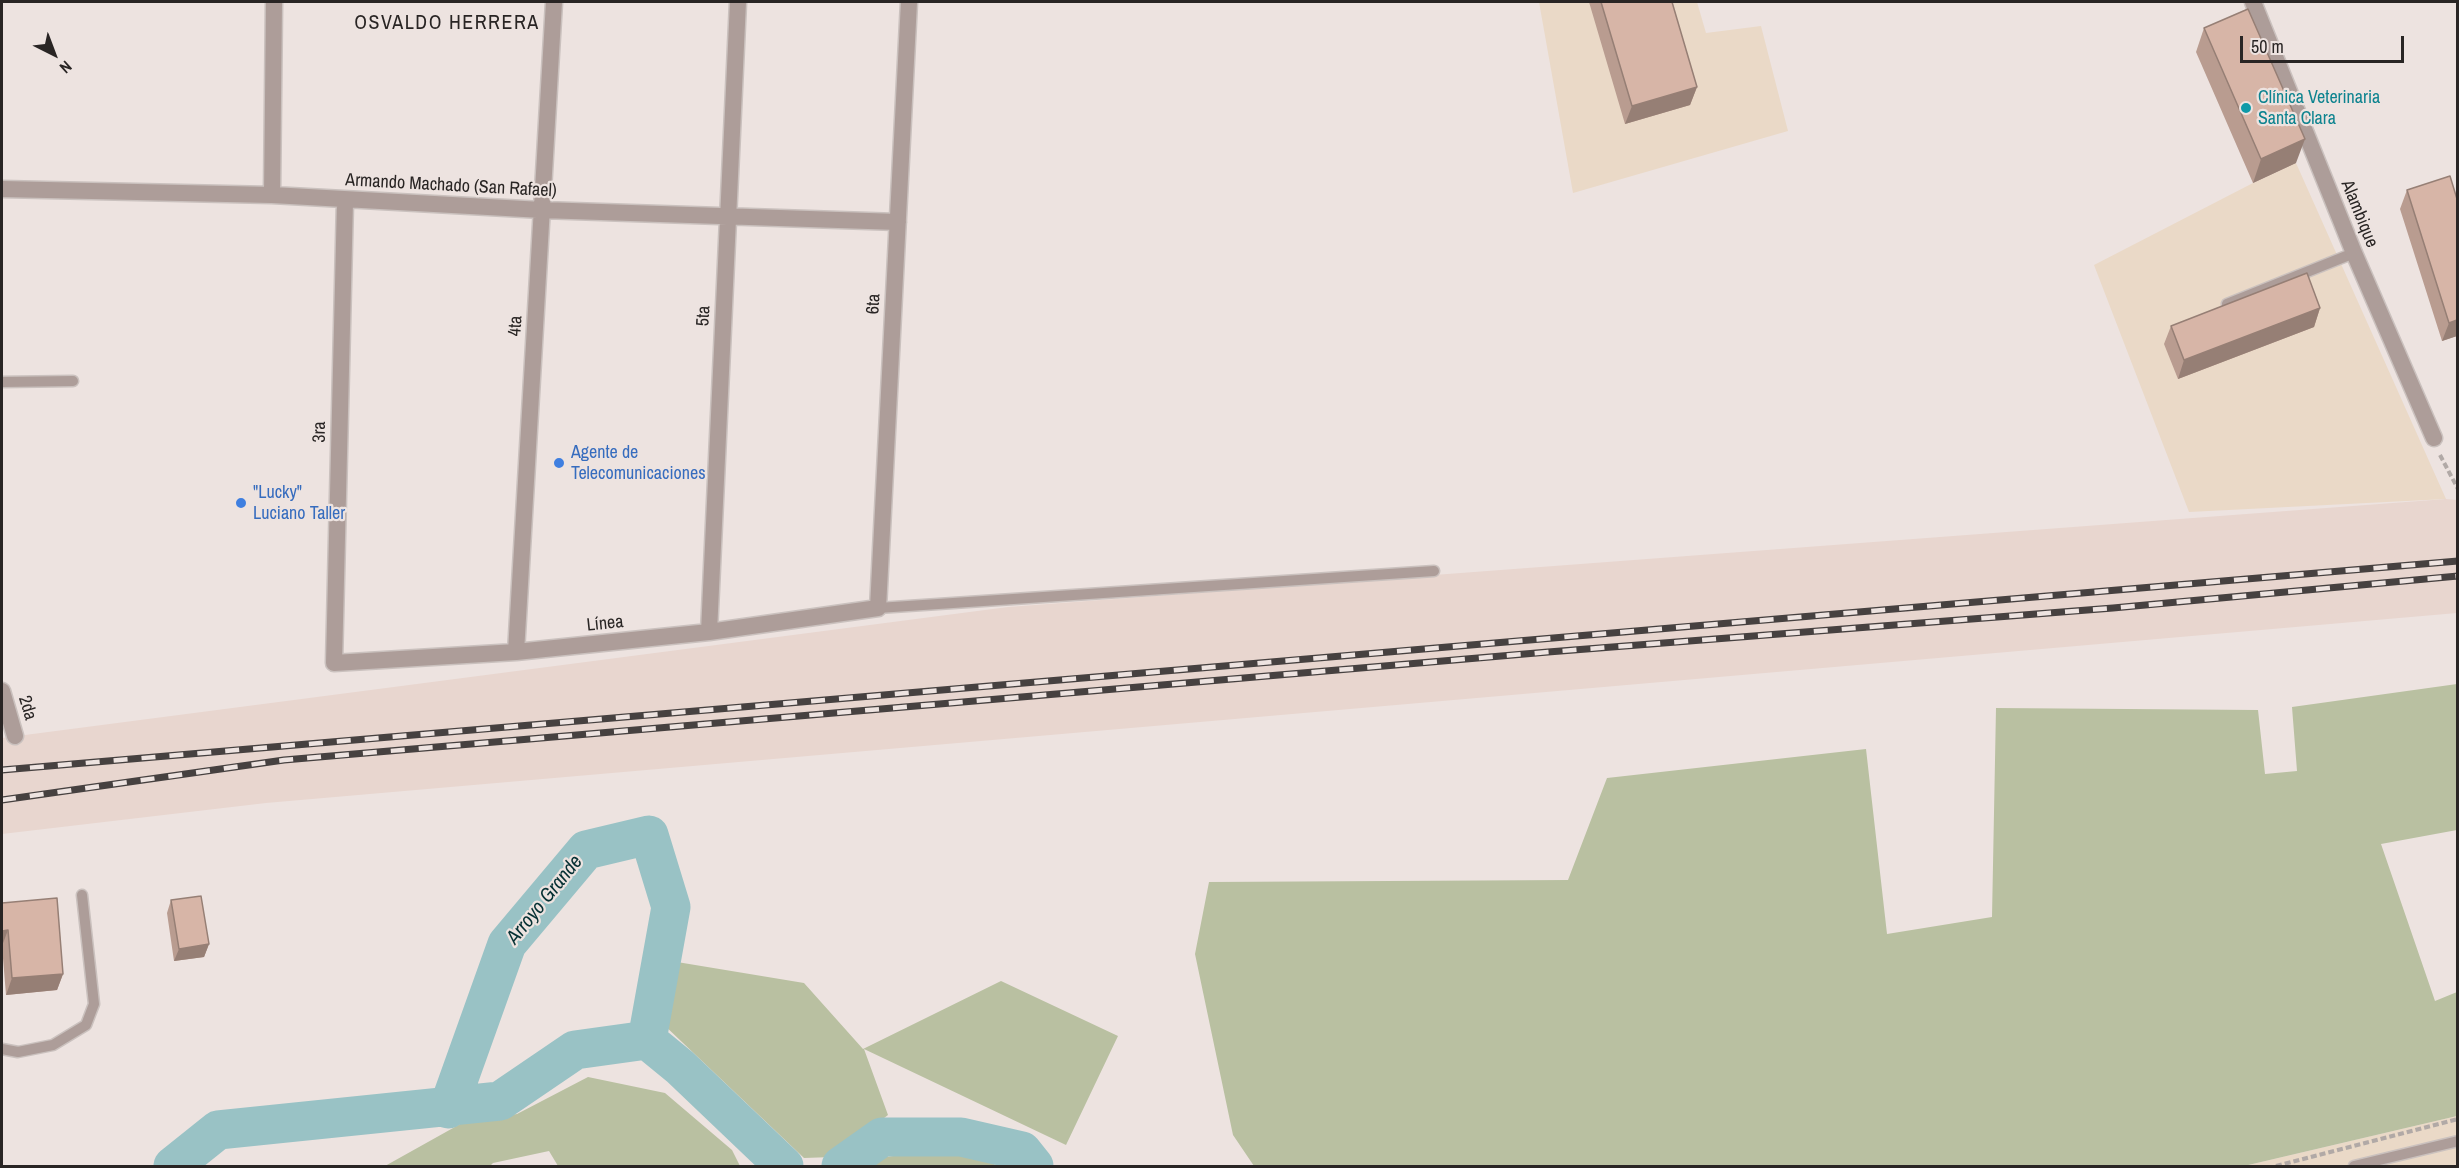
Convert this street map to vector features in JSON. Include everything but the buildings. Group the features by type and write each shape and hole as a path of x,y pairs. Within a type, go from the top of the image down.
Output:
{"street":[{"path":"272,195 274,2"},
{"name":"4ta","path":"516,652 554,2"},
{"name":"5ta","path":"709,632 738,2"},
{"name":"6ta","path":"878,608 909,2"},
{"name":"Alambique","path":"2253,2 2354,253 2434,438"},
{"name":"Armando Machado (San Rafael)","path":"2,189 272,195 345,201 542,210 898,222"},
{"name":"3ra","path":"334,663 345,201"},
{"name":"Línea","path":"334,663 516,652 709,632 878,608"},
{"name":"2da","path":"2,691 15,736"}],"lane":[{"path":"2227,304 2354,253"},
{"path":"2,382 73,381"},
{"path":"878,608 1434,571"},
{"path":"2,1049 18,1052 53,1045 86,1025 94,1004 82,895"},
{"path":"2354,1167 2457,1141"}],"path":[{"path":"2434,438 2443,465 2457,489"},
{"path":"2276,1167 2457,1119"}],"shaded area":[{"path":"1539,2 1697,2 1706,33 1761,26 1788,131 1573,193"},
{"path":"2296,163 2446,499 2189,512 2094,265"},
{"path":"2446,499 2457,500 2457,613 266,803 2,834 2,738 1008,607"},
{"path":"2457,1116 2457,1166 2244,1166"}],"green space":[{"path":"2457,684 2457,830 2381,844 2435,1001 2457,992 2457,1116 2244,1166 1254,1166 1233,1135 1195,954 1209,882 1568,880 1607,778 1866,749 1887,934 1992,917 1996,708 2258,710 2265,774 2297,771 2292,707"},
{"path":"671,961 804,983 863,1049 1001,981 1118,1036 1066,1145 864,1049 888,1115 833,1157 804,1158 662,1023"},
{"path":"588,1077 665,1093 732,1150 740,1166 558,1166 549,1151 493,1163 490,1166 385,1166 462,1123 517,1114"},
{"path":"940,1150 991,1162 997,1166 873,1166 885,1157"}],"waterway":[{"name":"Arroyo Grande","path":"448,1109 507,944 586,850 649,835 671,907 647,1040"},
{"name":"Arroyo Grande","path":"173,1166 218,1130 500,1101 575,1050 647,1040 680,1067 784,1166"},
{"name":"Arroyo Grande","path":"841,1166 882,1137 961,1137 1022,1151 1034,1166"}],"railway":[{"path":"2,770 2458,561"},
{"path":"2,800 284,760 1548,652 2113,608 2458,576"}],"place":[{"name":"Clínica Veterinaria Santa Clara","path":"2246,108"},
{"name":"Agente de Telecomunicaciones","path":"559,463"},
{"name":"\"Lucky\" Luciano Taller","path":"241,503"}],"district":[{"name":"OSVALDO HERRERA","path":"447,24"}]}
